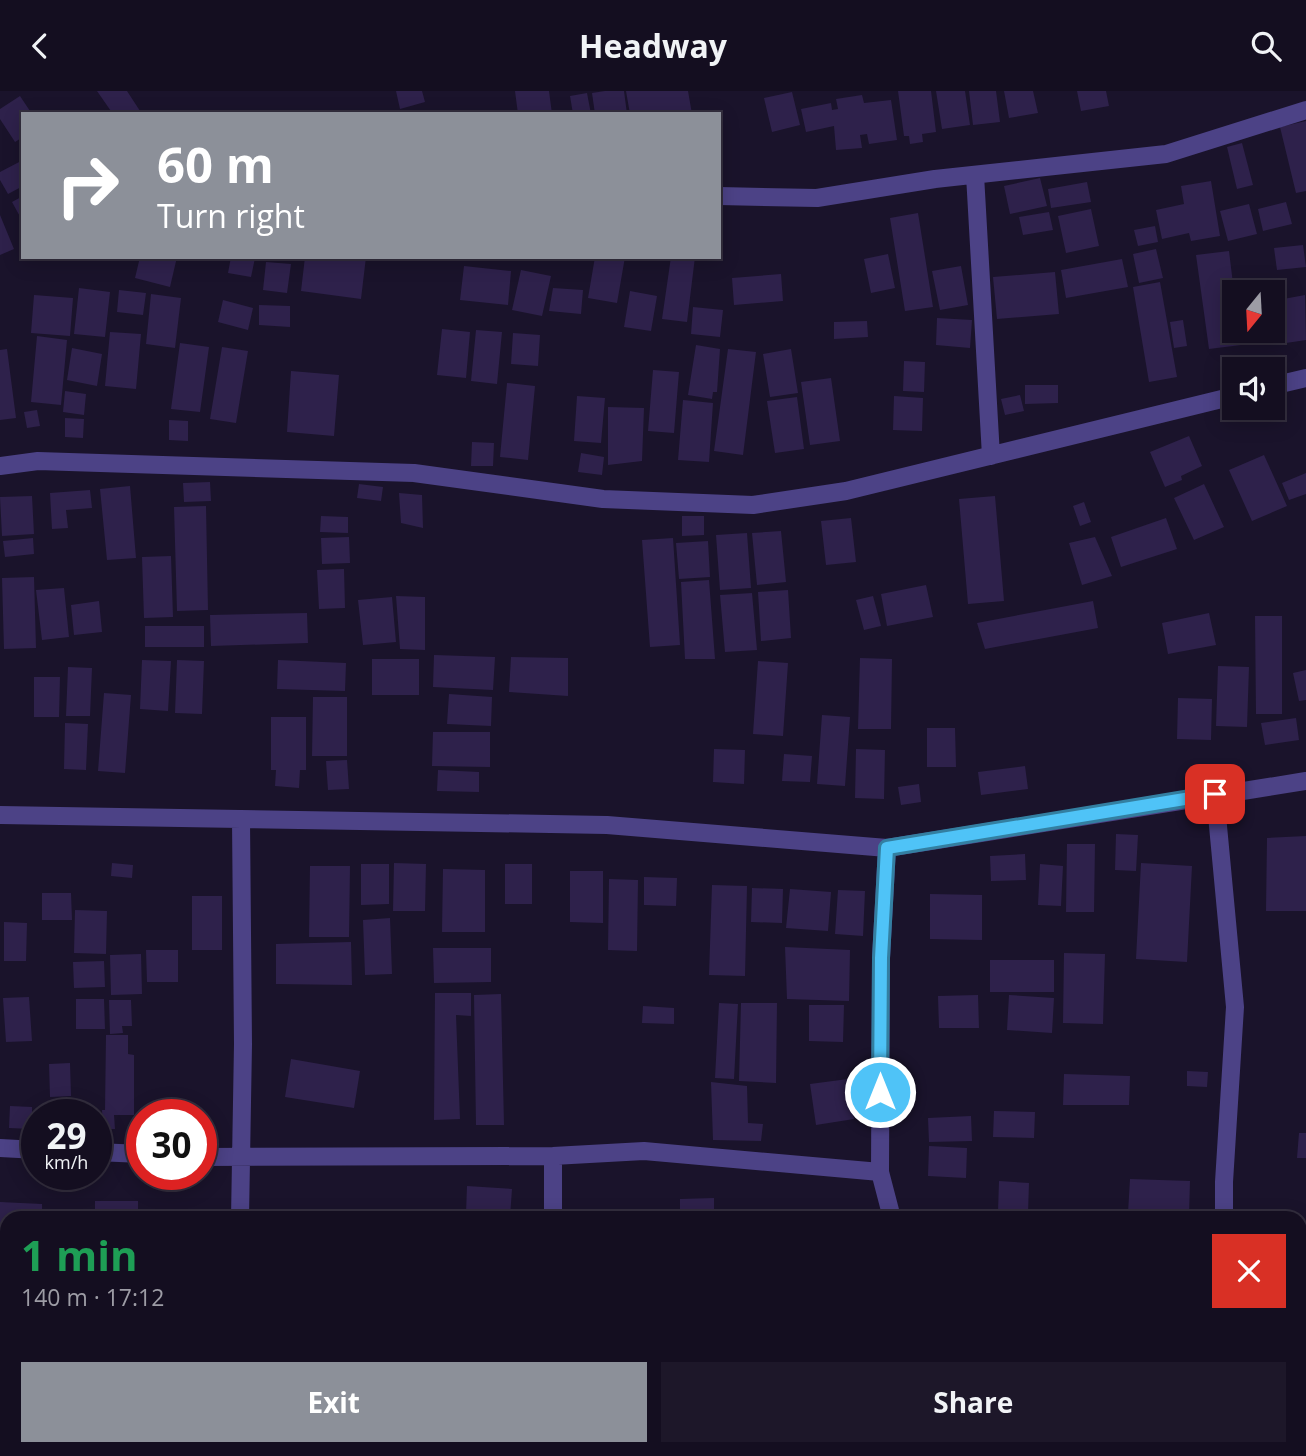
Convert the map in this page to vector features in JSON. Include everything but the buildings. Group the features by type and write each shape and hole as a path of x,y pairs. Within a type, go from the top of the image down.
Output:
{"street":[{"path":"721,196 817,198 975,175 1166,154 1306,110"},
{"path":"975,175 991,456"},
{"path":"1285,383 1306,378"},
{"path":"0,466 38,461 414,473 603,499 753,505 846,491 1222,399"},
{"path":"0,815 607,825 887,848 1306,781"},
{"path":"1215,794 1235,1007 1224,1211"},
{"path":"240,1211 243,1044 241,820"},
{"path":"887,848 881,958 880,1172 890,1211"},
{"path":"0,1148 21,1149"},
{"path":"217,1157 553,1156 644,1151 880,1172"},
{"path":"553,1156 553,1211"}],"route":[{"path":"880,1092 881,958 887,848 1215,794"}]}
